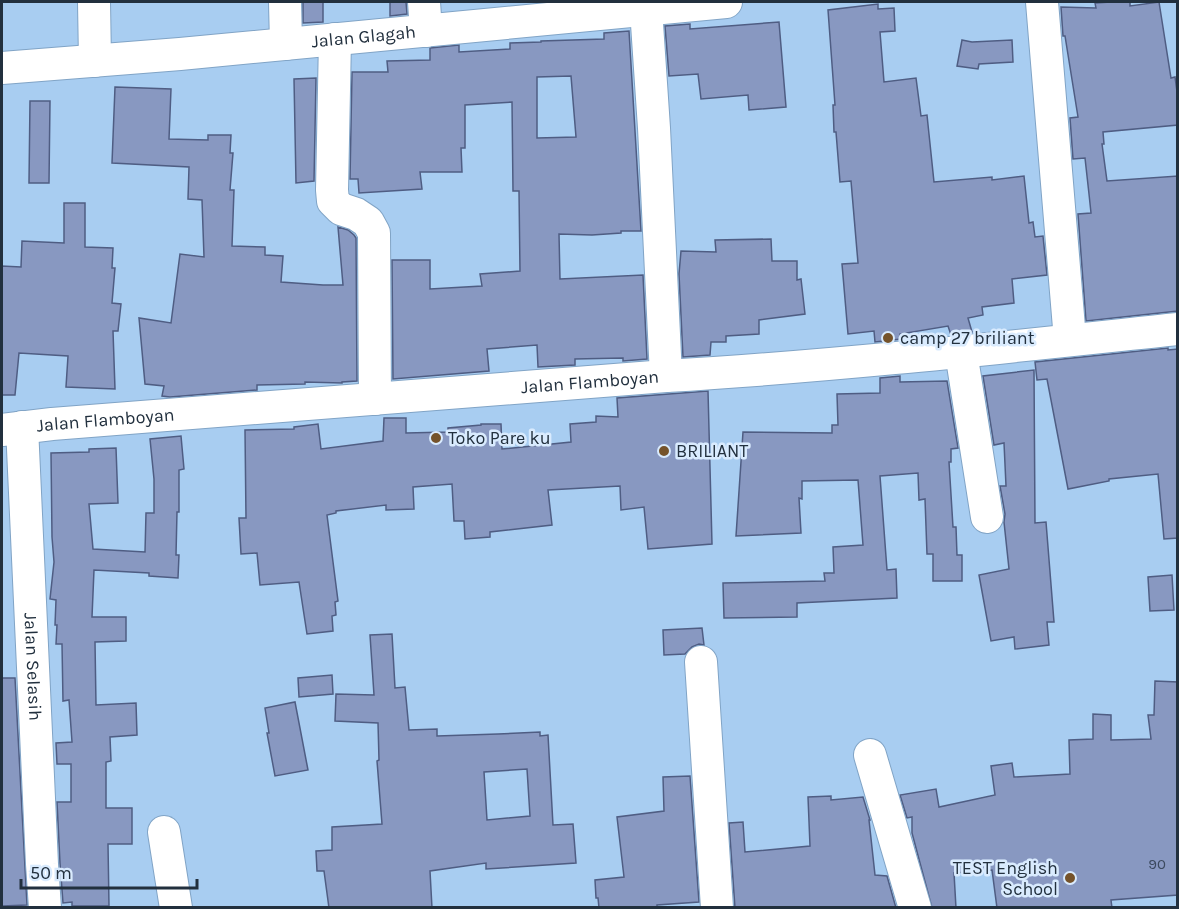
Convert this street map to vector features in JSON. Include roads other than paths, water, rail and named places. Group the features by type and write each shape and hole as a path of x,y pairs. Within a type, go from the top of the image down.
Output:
{"street":[{"path":"94,2 95,61"},
{"path":"285,2 286,44"},
{"name":"Jalan Glagah","path":"2,68 335,39 425,16 646,9 726,2"},
{"path":"1042,2 1070,340"},
{"path":"646,9 666,376"},
{"path":"335,39 333,201 341,208 368,222 374,233 375,399"},
{"name":"Jalan Flamboyan","path":"12,428 839,364 1178,329"},
{"path":"961,352 987,517"},
{"name":"Jalan Selasih","path":"12,428 45,908"},
{"path":"701,662 717,908"},
{"path":"870,755 915,908"},
{"path":"164,832 176,908"}],"place":[{"name":"camp 27 briliant","path":"888,338"},
{"name":"Toko Pare ku","path":"436,438"},
{"name":"BRILIANT","path":"664,451"},
{"name":"TEST English School","path":"1070,878"}]}
